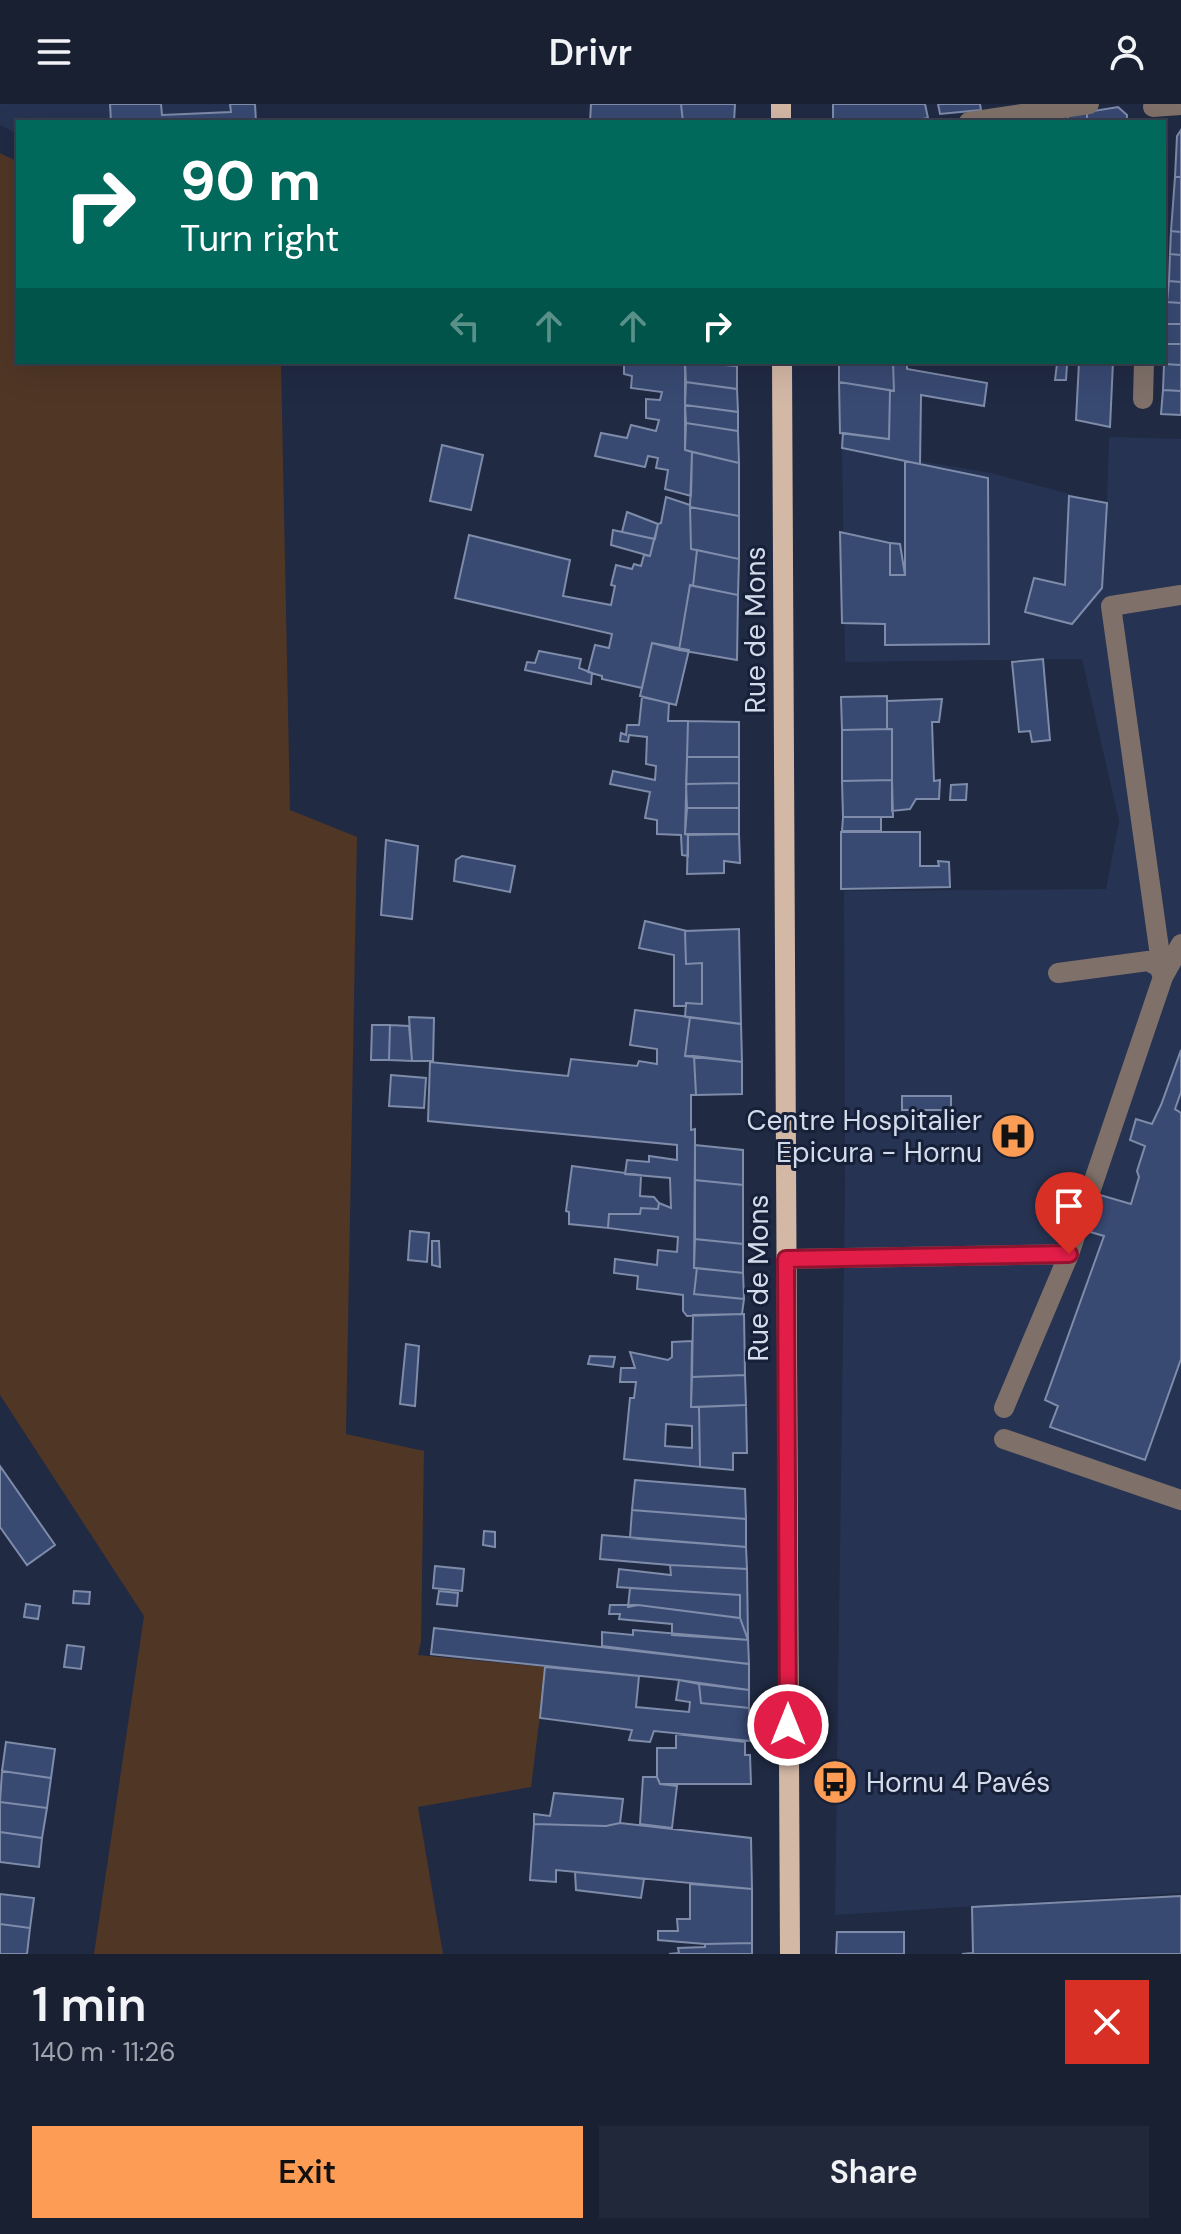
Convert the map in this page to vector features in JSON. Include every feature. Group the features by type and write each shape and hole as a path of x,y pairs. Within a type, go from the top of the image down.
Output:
{"main road":[{"name":"Rue de Mons","path":"782,364 790,1954"}],"street":[{"path":"982,120 1089,104"},
{"path":"1153,111 1181,105"},
{"path":"1143,399 1144,364"},
{"path":"1163,977 1111,606 1181,595"},
{"path":"1004,1408 1069,1254 1163,977 1181,944"},
{"path":"1058,973 1148,961 1159,967 1163,977"},
{"path":"786,1259 1069,1254"},
{"path":"1004,1439 1181,1500"}],"shaded area":[{"path":"0,104 253,104 254,120 16,120 16,133 0,125"},
{"path":"0,153 16,161 16,364 281,364 290,810 357,837 346,1434 424,1451 421,1641 418,1655 546,1667 531,1787 418,1807 443,1954 94,1954 144,1616 0,1395"},
{"name":"Centre Hospitalier Epicura - Hornu","path":"1109,437 1181,439 1181,1893 835,1915 845,1185 844,891 1106,889 1119,821 1082,659 845,662 842,448 991,473 1107,504"}],"building":[{"path":"110,104 161,104 162,115 231,112 230,104 255,104 256,120 111,120"},
{"path":"591,104 681,104 683,120 590,120"},
{"path":"681,104 735,104 734,120 683,120"},
{"path":"833,104 925,104 928,118 916,120 833,120"},
{"path":"938,104 980,104 981,110 940,114"},
{"path":"1118,107 1127,115 1127,120 1087,120 1087,112"},
{"path":"1087,112 1087,120 1068,120 1067,114"},
{"path":"1181,130 1181,177 1175,177 1177,136"},
{"path":"1175,177 1181,177 1181,232 1171,231"},
{"path":"1171,231 1181,232 1181,255 1170,254"},
{"path":"1170,254 1181,255 1181,282 1169,281"},
{"path":"1169,281 1181,282 1181,303 1167,302"},
{"path":"1167,302 1181,303 1181,324 1166,324"},
{"path":"1166,324 1181,324 1181,344 1166,344"},
{"path":"1166,344 1181,344 1181,365 1164,364"},
{"path":"624,364 685,364 685,450 692,452 691,496 665,489 668,470 656,468 658,458 648,456 645,467 595,456 601,433 627,438 631,425 656,431 659,420 646,418 646,399 660,400 662,392 631,388 632,376 624,374"},
{"path":"685,364 737,366 737,389 686,382"},
{"path":"839,364 893,364 894,391 839,382"},
{"path":"893,364 907,364 907,369 987,383 984,406 921,395 920,464 842,448 843,433 889,439 890,390 894,391"},
{"path":"1057,364 1067,365 1066,380 1055,380"},
{"path":"1079,364 1113,364 1110,427 1076,420"},
{"path":"1164,364 1181,365 1181,391 1163,390"},
{"path":"686,382 737,389 738,412 685,405"},
{"path":"839,382 890,390 889,439 840,433"},
{"path":"1163,390 1181,391 1181,415 1161,414"},
{"path":"685,405 738,412 738,431 686,423"},
{"path":"686,423 738,431 739,463 685,450"},
{"path":"442,445 483,455 471,510 430,501"},
{"path":"692,452 739,463 739,516 690,507"},
{"path":"905,461 988,478 989,644 885,645 885,624 842,623 840,532 890,543 890,575 905,575"},
{"path":"1069,496 1107,503 1102,588 1072,624 1025,612 1034,578 1065,585"},
{"path":"666,497 690,505 691,549 697,550 693,586 690,585 679,650 652,643 642,688 602,679 602,676 588,672 595,645 609,648 612,634 455,598 469,535 570,560 563,596 611,605 615,586 611,585 616,565 632,569 634,564 641,566 644,555 650,556"},
{"path":"690,507 739,516 739,559 691,549"},
{"path":"627,512 658,524 655,539 622,532"},
{"path":"613,530 654,539 650,556 611,545"},
{"path":"890,543 900,544 905,575 890,575"},
{"path":"697,550 739,559 738,595 693,586"},
{"path":"690,585 738,595 737,660 679,650"},
{"path":"652,643 689,650 676,705 640,696"},
{"path":"539,651 581,659 579,668 592,673 591,684 525,670 527,662 535,663"},
{"path":"1043,659 1050,740 1032,742 1030,731 1019,732 1012,662"},
{"path":"887,696 887,729 842,730 841,697"},
{"path":"642,697 669,703 668,721 688,721 685,834 688,835 688,856 682,855 681,835 657,834 657,820 645,818 650,792 610,784 613,771 655,780 656,766 646,764 647,737 629,735 628,742 620,741 621,733 626,735 627,725 639,725"},
{"path":"942,699 939,722 932,722 934,781 940,780 939,799 916,799 910,809 892,811 892,729 887,729 887,701"},
{"path":"688,721 739,722 739,757 687,757"},
{"path":"892,729 892,780 842,781 842,730"},
{"path":"687,757 739,757 739,783 686,784"},
{"path":"892,780 893,817 843,817 842,781"},
{"path":"739,783 739,808 687,808 686,784"},
{"path":"967,784 966,800 950,800 951,785"},
{"path":"687,808 739,808 739,834 685,834"},
{"path":"843,817 881,817 881,831 842,831"},
{"path":"841,832 920,832 920,866 939,866 938,861 949,862 950,887 841,889"},
{"path":"739,834 740,863 724,861 724,873 687,874 688,835"},
{"path":"386,840 418,846 412,919 381,915"},
{"path":"462,856 515,866 510,892 454,881 456,860"},
{"path":"645,921 687,931 686,964 702,963 702,1004 674,1006 674,955 639,948"},
{"path":"739,929 741,1024 685,1017 686,1003 702,1004 702,963 686,964 685,931"},
{"path":"635,1010 690,1017 685,1056 694,1056 696,1095 691,1095 691,1130 695,1129 694,1268 697,1268 694,1294 744,1299 742,1314 687,1316 683,1311 683,1295 637,1289 638,1276 614,1273 615,1259 657,1265 658,1250 677,1252 678,1237 608,1228 609,1214 640,1214 641,1208 658,1209 659,1203 671,1208 670,1178 625,1174 627,1160 649,1162 649,1156 677,1160 677,1145 428,1121 430,1062 568,1076 571,1059 637,1066 639,1061 657,1064 657,1049 630,1045"},
{"path":"409,1017 434,1018 433,1061 412,1061"},
{"path":"690,1017 741,1024 742,1062 685,1056"},
{"path":"372,1025 390,1025 389,1060 371,1060"},
{"path":"390,1025 409,1026 412,1061 389,1060"},
{"path":"1181,1050 1181,1092 1175,1109 1181,1113 1181,1359 1145,1460 1050,1427 1058,1406 1045,1400 1104,1236 1087,1231 1100,1195 1131,1204 1145,1146 1130,1140 1136,1119 1152,1124"},
{"path":"694,1056 742,1062 742,1094 696,1095"},
{"path":"391,1075 426,1078 424,1108 389,1106"},
{"path":"902,1096 951,1096 951,1110 902,1110"},
{"path":"695,1145 743,1150 743,1185 695,1180"},
{"path":"572,1166 641,1175 640,1196 654,1197 659,1203 658,1209 641,1208 640,1214 609,1214 608,1228 569,1224 569,1212 566,1211"},
{"path":"695,1180 743,1185 743,1244 695,1239"},
{"path":"410,1231 429,1233 427,1262 408,1260"},
{"path":"695,1239 743,1244 743,1273 694,1268"},
{"path":"432,1241 439,1241 440,1267 432,1265"},
{"path":"697,1268 743,1273 744,1299 694,1294"},
{"path":"744,1314 745,1375 692,1377 693,1315"},
{"path":"692,1341 691,1407 699,1407 700,1467 624,1459 630,1398 634,1398 636,1382 620,1382 621,1368 635,1368 630,1352 668,1360 672,1357 672,1342","holes":["666,1424 692,1426 692,1448 665,1446"]},
{"path":"406,1344 419,1346 415,1406 400,1404"},
{"path":"590,1356 615,1357 613,1367 588,1364"},
{"path":"745,1375 746,1405 691,1407 692,1377"},
{"path":"746,1405 747,1453 733,1453 733,1470 700,1467 699,1407"},
{"path":"0,1466 55,1545 27,1565 0,1527"},
{"path":"635,1480 745,1489 746,1519 632,1510"},
{"path":"632,1510 746,1519 746,1547 630,1538"},
{"path":"484,1531 495,1532 495,1547 483,1545"},
{"path":"602,1535 746,1547 747,1569 600,1559"},
{"path":"670,1565 747,1569 748,1640 740,1618 740,1595 617,1587 619,1569 671,1575"},
{"path":"435,1566 464,1569 462,1591 433,1588"},
{"path":"630,1588 740,1595 740,1618 638,1605 628,1607"},
{"path":"74,1591 90,1592 89,1604 73,1603"},
{"path":"439,1591 458,1593 457,1606 437,1604"},
{"path":"26,1604 40,1606 38,1619 24,1617"},
{"path":"610,1605 638,1605 740,1618 748,1640 672,1635 672,1624 619,1619 620,1614 609,1614"},
{"path":"434,1628 749,1664 749,1690 431,1654"},
{"path":"633,1630 748,1640 749,1664 602,1646 602,1632 633,1635"},
{"path":"67,1645 84,1647 81,1669 64,1667"},
{"path":"545,1667 639,1676 636,1707 689,1712 690,1702 676,1700 679,1680 699,1684 701,1703 749,1708 750,1741 654,1731 650,1742 629,1740 632,1730 540,1718"},
{"path":"699,1684 749,1690 749,1708 701,1703"},
{"path":"676,1734 745,1742 745,1755 750,1755 751,1784 660,1784 657,1777 657,1748 676,1748"},
{"path":"6,1742 55,1749 51,1778 2,1771"},
{"path":"2,1771 51,1778 47,1808 0,1802"},
{"path":"643,1777 657,1777 660,1784 677,1786 672,1828 640,1824"},
{"path":"554,1793 623,1799 620,1823 606,1826 534,1824 534,1814 550,1816"},
{"path":"0,1802 47,1808 42,1838 0,1832"},
{"path":"620,1823 751,1838 752,1889 556,1870 556,1882 530,1880 534,1824 606,1826"},
{"path":"0,1832 42,1838 39,1867 0,1862"},
{"path":"575,1872 644,1879 641,1898 576,1890"},
{"path":"690,1884 752,1889 752,1943 705,1944 658,1940 658,1931 678,1931 677,1919 690,1919"},
{"path":"0,1894 34,1898 30,1928 0,1924"},
{"path":"1181,1896 1181,1954 962,1954 973,1953 972,1907"},
{"path":"0,1924 30,1928 27,1954 0,1954"},
{"path":"837,1932 904,1932 904,1954 836,1954"},
{"path":"752,1943 752,1954 669,1954 679,1953 678,1948 705,1947 705,1944"}],"place":[{"name":"Centre Hospitalier Epicura - Hornu","path":"1013,1136"},
{"name":"Hornu 4 Pavés","path":"835,1782"}],"route":[{"path":"788,1725 786,1259 1069,1254"}]}
